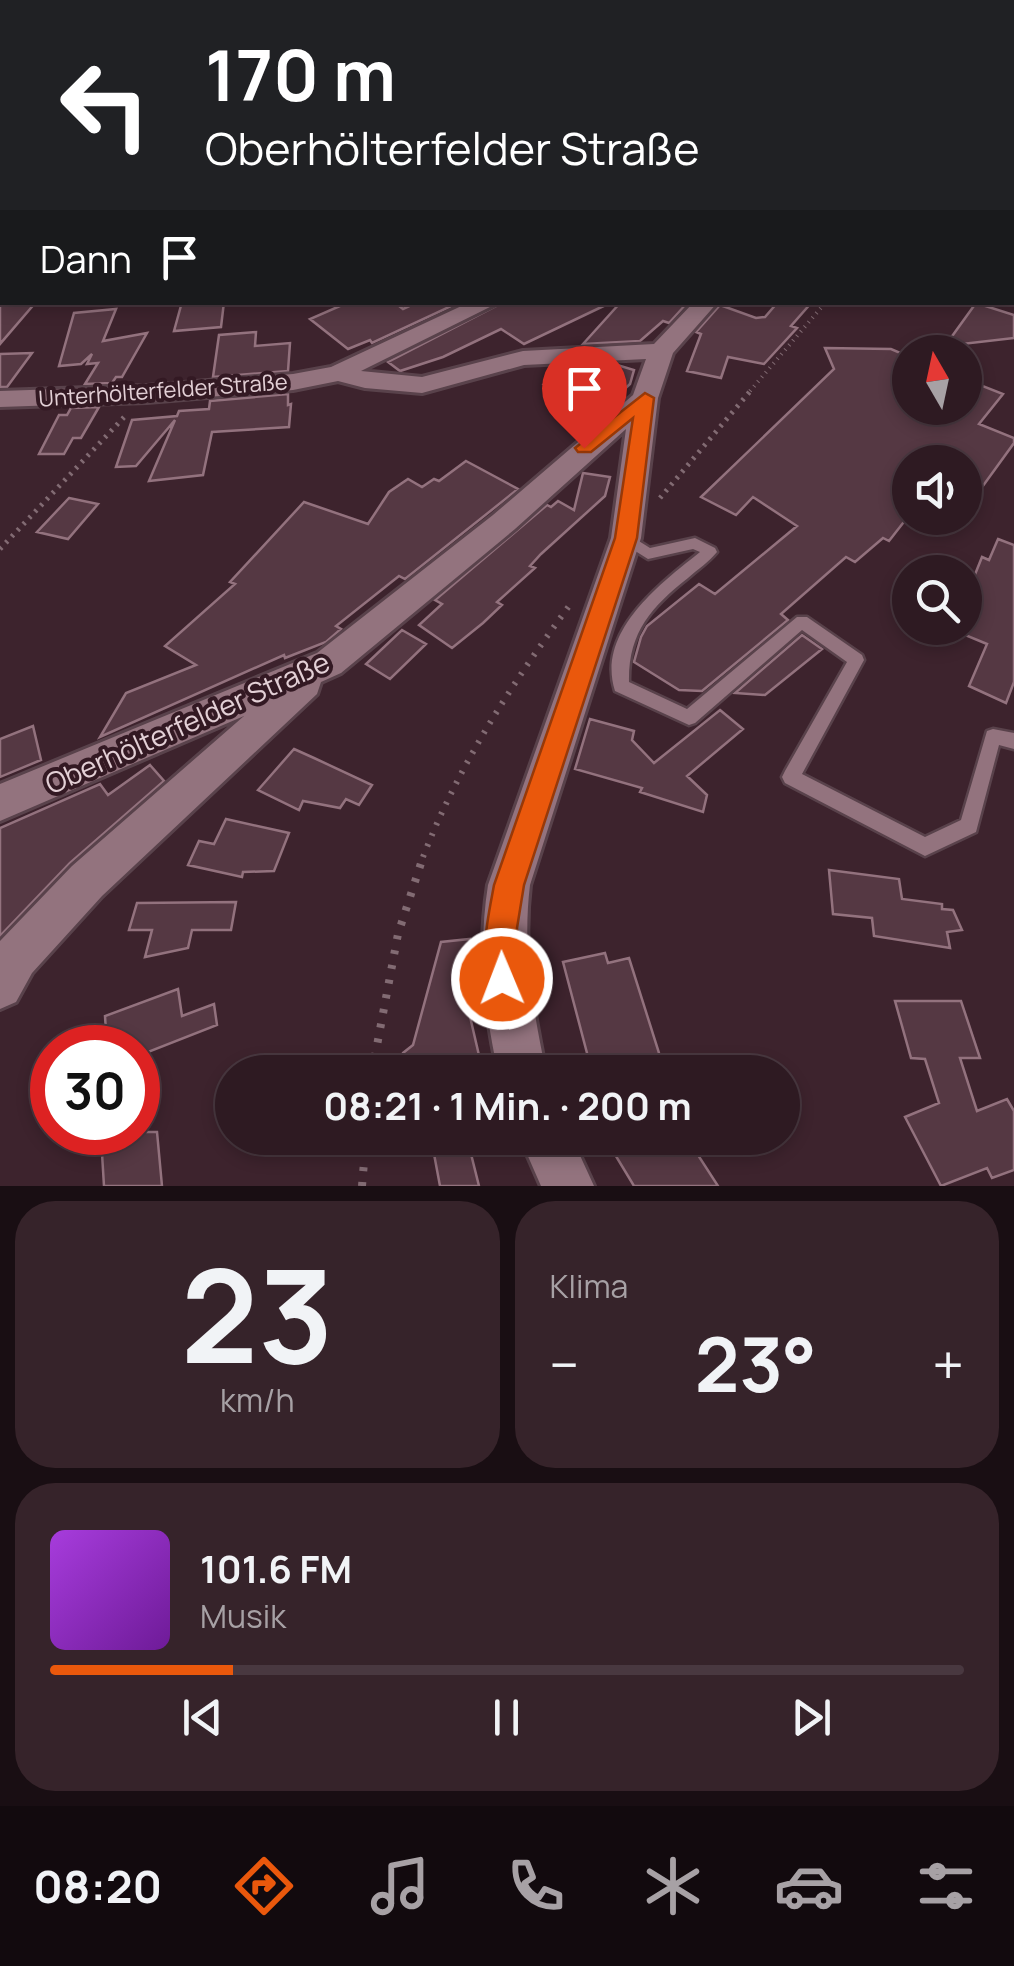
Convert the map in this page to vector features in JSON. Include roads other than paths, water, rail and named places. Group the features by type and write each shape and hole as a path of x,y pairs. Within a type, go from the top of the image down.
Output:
{"street":[{"name":"Unterhölterfelder Straße","path":"0,399 146,394 293,382 338,373 482,305"},
{"name":"Oberhölterfelder Straße","path":"0,803 329,663 504,522 645,398 662,351 704,305"},
{"path":"338,373 365,380 422,384 523,358 662,351"},
{"path":"518,1055 502,979 502,928 509,885 626,538 645,398"},
{"path":"0,986 16,957 88,881 329,663"},
{"path":"553,1155 568,1186"}],"lane":[{"path":"626,538 648,554 695,543 710,552 644,604 618,662 621,686 688,718 802,621 856,660 791,777 925,848 969,826 993,736 1014,741"}]}
